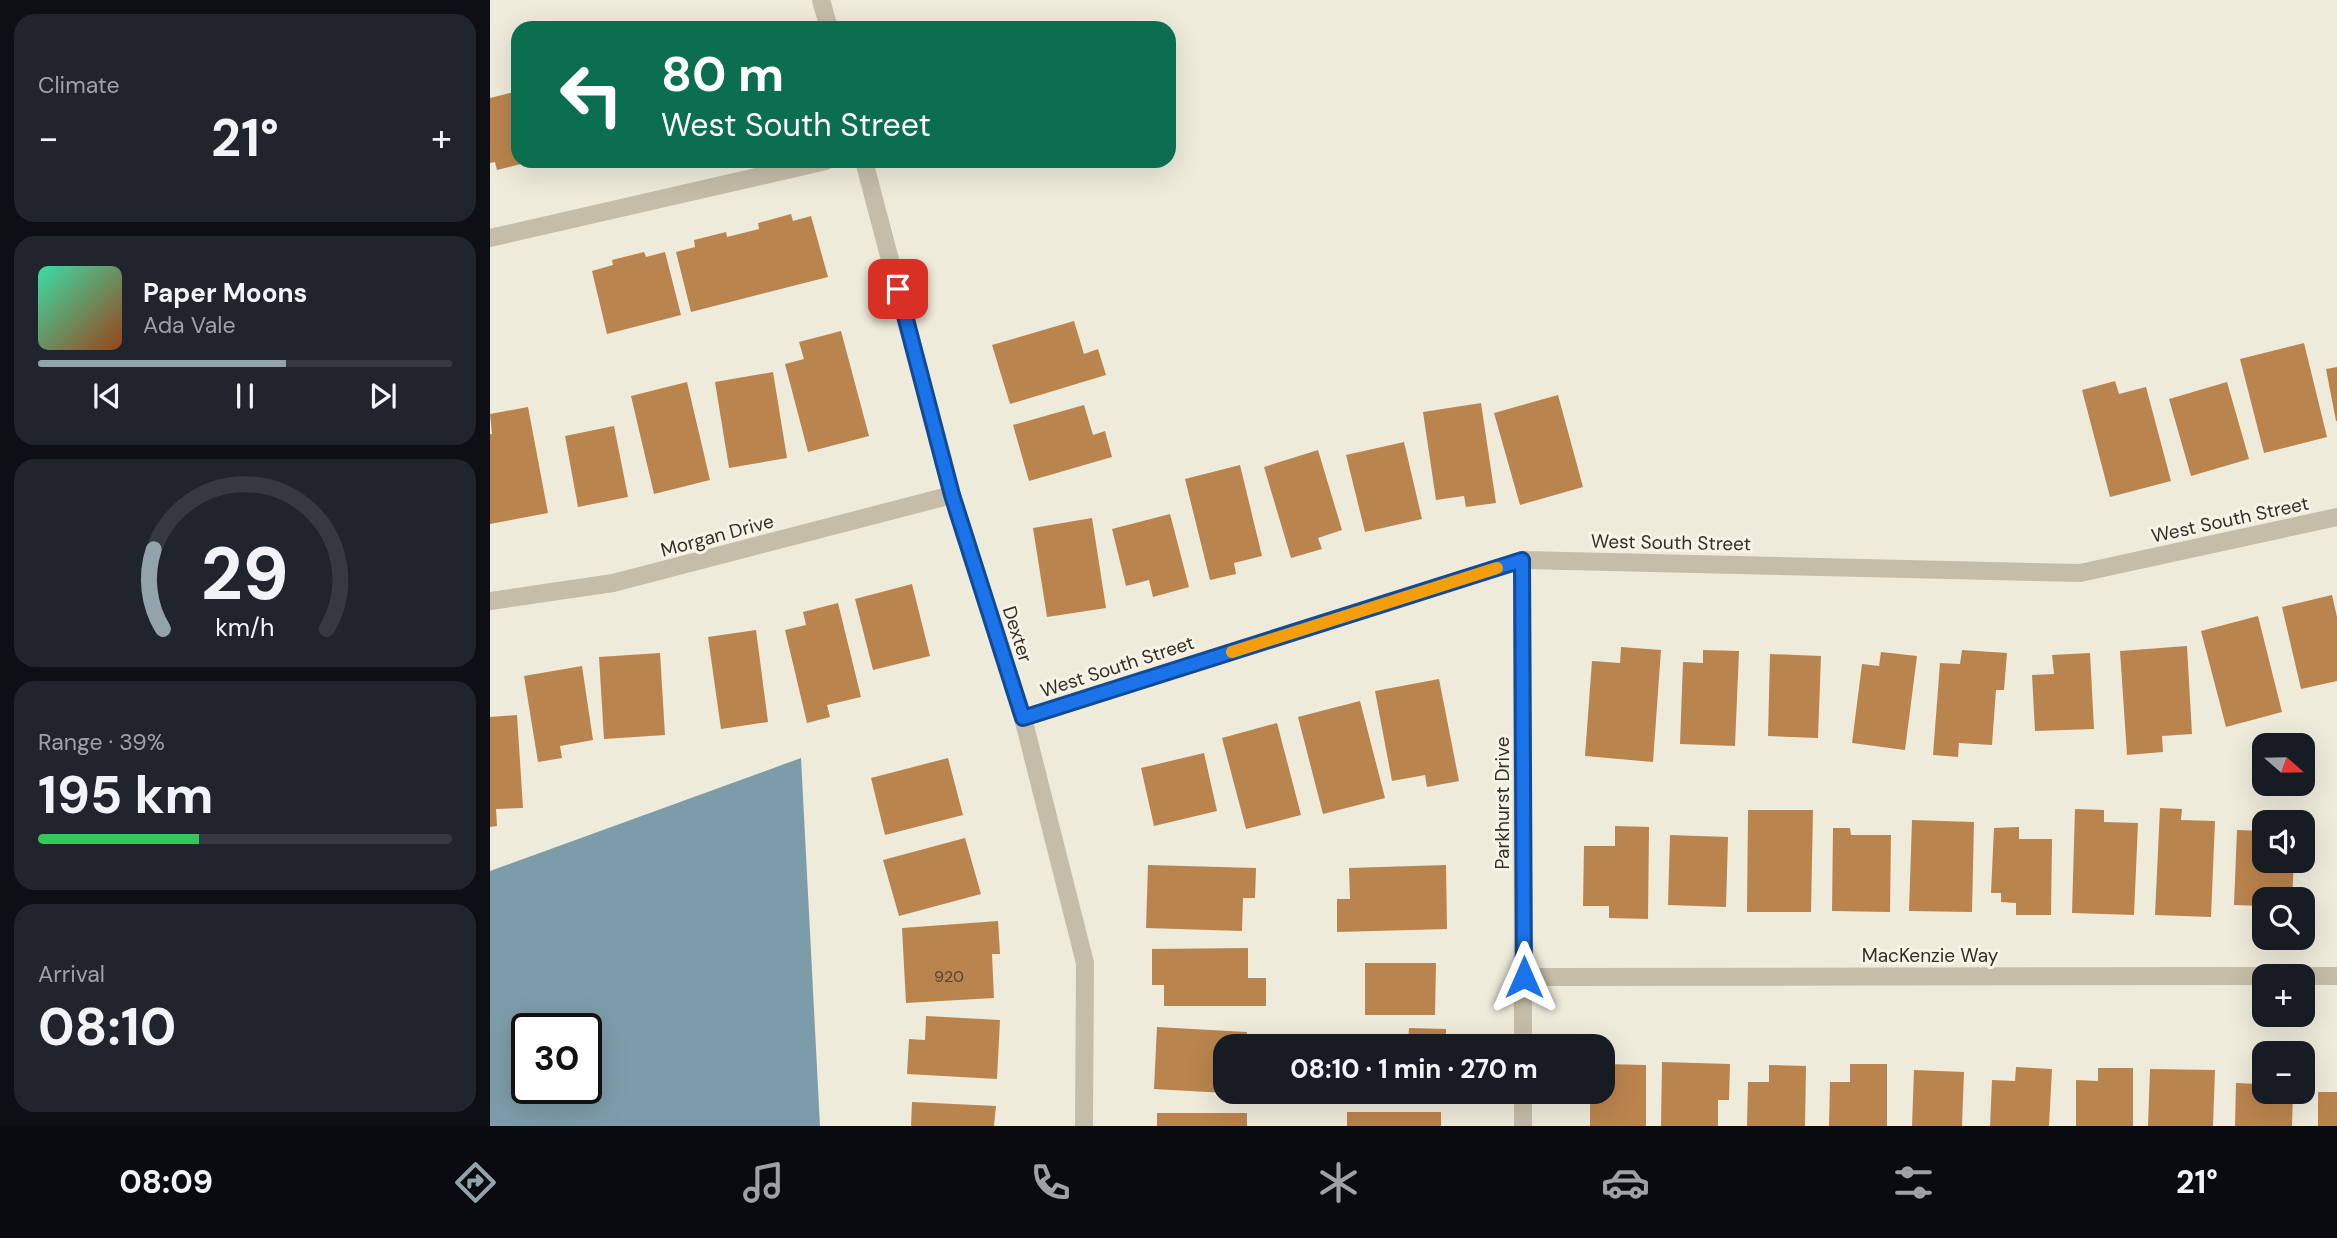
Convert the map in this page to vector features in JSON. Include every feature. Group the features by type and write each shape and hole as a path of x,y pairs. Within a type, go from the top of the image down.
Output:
{"street":[{"path":"821,0 827,21"},
{"path":"490,238 795,168"},
{"name":"Dexter","path":"866,168 952,495 1023,718 1085,963 1084,1126"},
{"name":"Morgan Drive","path":"490,601 613,583 952,495"},
{"name":"West South Street","path":"1023,718 1522,560 2080,573 2337,517"},
{"name":"Parkhurst Drive","path":"1522,560 1523,1034"},
{"name":"MacKenzie Way","path":"1524,977 2337,976"},
{"path":"1523,1104 1523,1126"}],"water":[{"path":"801,758 820,1126 490,1126 490,871"}],"building":[{"path":"511,93 511,166 497,170 495,162 490,163 490,98"},
{"path":"791,214 793,221 811,216 828,277 691,312 676,252 695,247 694,240 726,232 727,237 759,229 758,223"},
{"path":"644,252 646,257 665,252 681,315 607,334 592,271 613,265 612,260"},
{"path":"1074,321 1084,354 1098,349 1106,375 1010,404 992,345"},
{"path":"841,331 869,436 808,452 785,364 804,359 799,342"},
{"path":"2304,343 2327,437 2264,453 2240,359"},
{"path":"2337,367 2337,421 2336,421 2326,369"},
{"path":"773,372 787,458 729,468 715,382"},
{"path":"2115,381 2119,394 2146,387 2171,481 2110,497 2082,390"},
{"path":"687,382 710,480 654,494 631,396"},
{"path":"2227,382 2249,459 2191,476 2169,399"},
{"path":"1558,395 1583,487 1520,505 1494,413"},
{"path":"1481,403 1496,503 1466,507 1464,496 1436,500 1423,412"},
{"path":"1084,405 1093,435 1105,431 1112,457 1029,481 1013,425"},
{"path":"528,407 548,513 490,524 490,414"},
{"path":"614,426 628,497 578,507 565,436"},
{"path":"1404,442 1422,519 1365,532 1346,455"},
{"path":"1318,450 1342,530 1318,538 1322,549 1291,558 1264,467"},
{"path":"1240,465 1262,556 1234,563 1236,574 1210,580 1185,479"},
{"path":"1170,514 1189,587 1153,597 1149,580 1126,586 1112,529"},
{"path":"1092,518 1106,608 1047,617 1033,528"},
{"path":"912,584 930,656 873,670 855,599"},
{"path":"2332,595 2337,617 2337,681 2301,689 2282,607"},
{"path":"838,603 861,697 827,705 830,717 807,723 785,630 806,625 803,612"},
{"path":"2258,616 2282,712 2226,727 2201,631"},
{"path":"756,630 768,722 721,729 708,637"},
{"path":"2187,646 2192,734 2162,736 2163,752 2127,755 2120,651"},
{"path":"1621,647 1661,650 1653,762 1585,756 1592,661 1620,663"},
{"path":"1703,650 1739,651 1735,746 1680,744 1683,662 1703,663"},
{"path":"1962,650 2007,653 2004,690 1996,690 1992,745 1959,743 1958,757 1933,755 1940,663 1960,664"},
{"path":"1881,652 1917,656 1905,750 1852,743 1862,664 1879,666"},
{"path":"660,653 665,735 604,739 599,657"},
{"path":"2090,653 2094,729 2035,731 2032,675 2054,674 2052,655"},
{"path":"1770,654 1821,656 1818,738 1768,736"},
{"path":"582,666 593,740 560,746 562,758 538,762 524,676"},
{"path":"1439,679 1459,781 1427,787 1425,775 1392,781 1375,691"},
{"path":"1360,701 1385,798 1323,814 1298,717"},
{"path":"517,715 523,808 496,809 497,826 490,827 490,717"},
{"path":"1277,723 1301,815 1246,829 1222,738"},
{"path":"1204,753 1217,811 1154,826 1141,768"},
{"path":"948,758 963,815 885,835 871,778"},
{"path":"2160,808 2182,809 2181,820 2215,821 2211,917 2155,915"},
{"path":"2075,809 2104,810 2104,822 2138,823 2134,915 2072,913"},
{"path":"1748,810 1813,810 1811,912 1747,912"},
{"path":"1912,820 1974,822 1972,912 1909,911"},
{"path":"1615,826 1649,827 1648,919 1609,918 1609,906 1583,906 1584,846 1615,846"},
{"path":"2019,827 2019,839 2052,839 2051,915 2016,915 2016,903 2001,902 2001,893 1991,893 1994,828"},
{"path":"1833,828 1850,828 1851,835 1891,835 1890,912 1832,911"},
{"path":"2237,830 2252,831 2252,873 2293,873 2293,887 2252,887 2252,906 2234,905"},
{"path":"1670,835 1728,837 1726,907 1668,905"},
{"path":"965,838 981,894 899,916 883,860"},
{"path":"1148,865 1256,868 1255,898 1243,898 1242,931 1146,928"},
{"path":"1446,865 1447,929 1337,932 1337,899 1350,899 1349,868"},
{"path":"998,921 1000,954 992,954 994,998 906,1003 902,928"},
{"path":"1248,948 1248,978 1266,978 1266,1006 1164,1006 1164,985 1152,985 1152,949"},
{"path":"1365,963 1436,963 1435,1015 1365,1015"},
{"path":"926,1016 1000,1020 997,1079 907,1074 909,1039 925,1040"},
{"path":"1157,1027 1247,1032 1213,1034 1213,1092 1154,1089"},
{"path":"1409,1028 1446,1029 1446,1034 1408,1034"},
{"path":"1662,1062 1730,1064 1729,1100 1718,1100 1718,1126 1661,1126"},
{"path":"1615,1064 1646,1065 1646,1126 1590,1126 1590,1104 1615,1104"},
{"path":"1850,1064 1887,1064 1887,1126 1829,1126 1830,1082 1850,1082"},
{"path":"1769,1065 1806,1066 1805,1126 1747,1126 1748,1082 1769,1082"},
{"path":"2016,1067 2052,1069 2049,1126 1990,1126 1992,1080 2015,1081"},
{"path":"2098,1068 2133,1068 2133,1126 2076,1126 2076,1080 2098,1081"},
{"path":"2150,1069 2215,1070 2213,1126 2148,1126"},
{"path":"1914,1070 1964,1072 1962,1126 1912,1126"},
{"path":"2236,1083 2252,1084 2252,1104 2293,1104 2292,1126 2235,1126"},
{"path":"2318,1092 2337,1092 2337,1126 2318,1126"},
{"path":"912,1102 996,1106 994,1126 911,1126"},
{"path":"1347,1112 1441,1112 1441,1126 1347,1126"},
{"path":"1157,1113 1247,1113 1247,1126 1157,1126"}],"slow traffic":[{"path":"1232,652 1497,568"}],"route":[{"path":"898,289 952,495 1023,718 1522,560 1524,977"}]}
